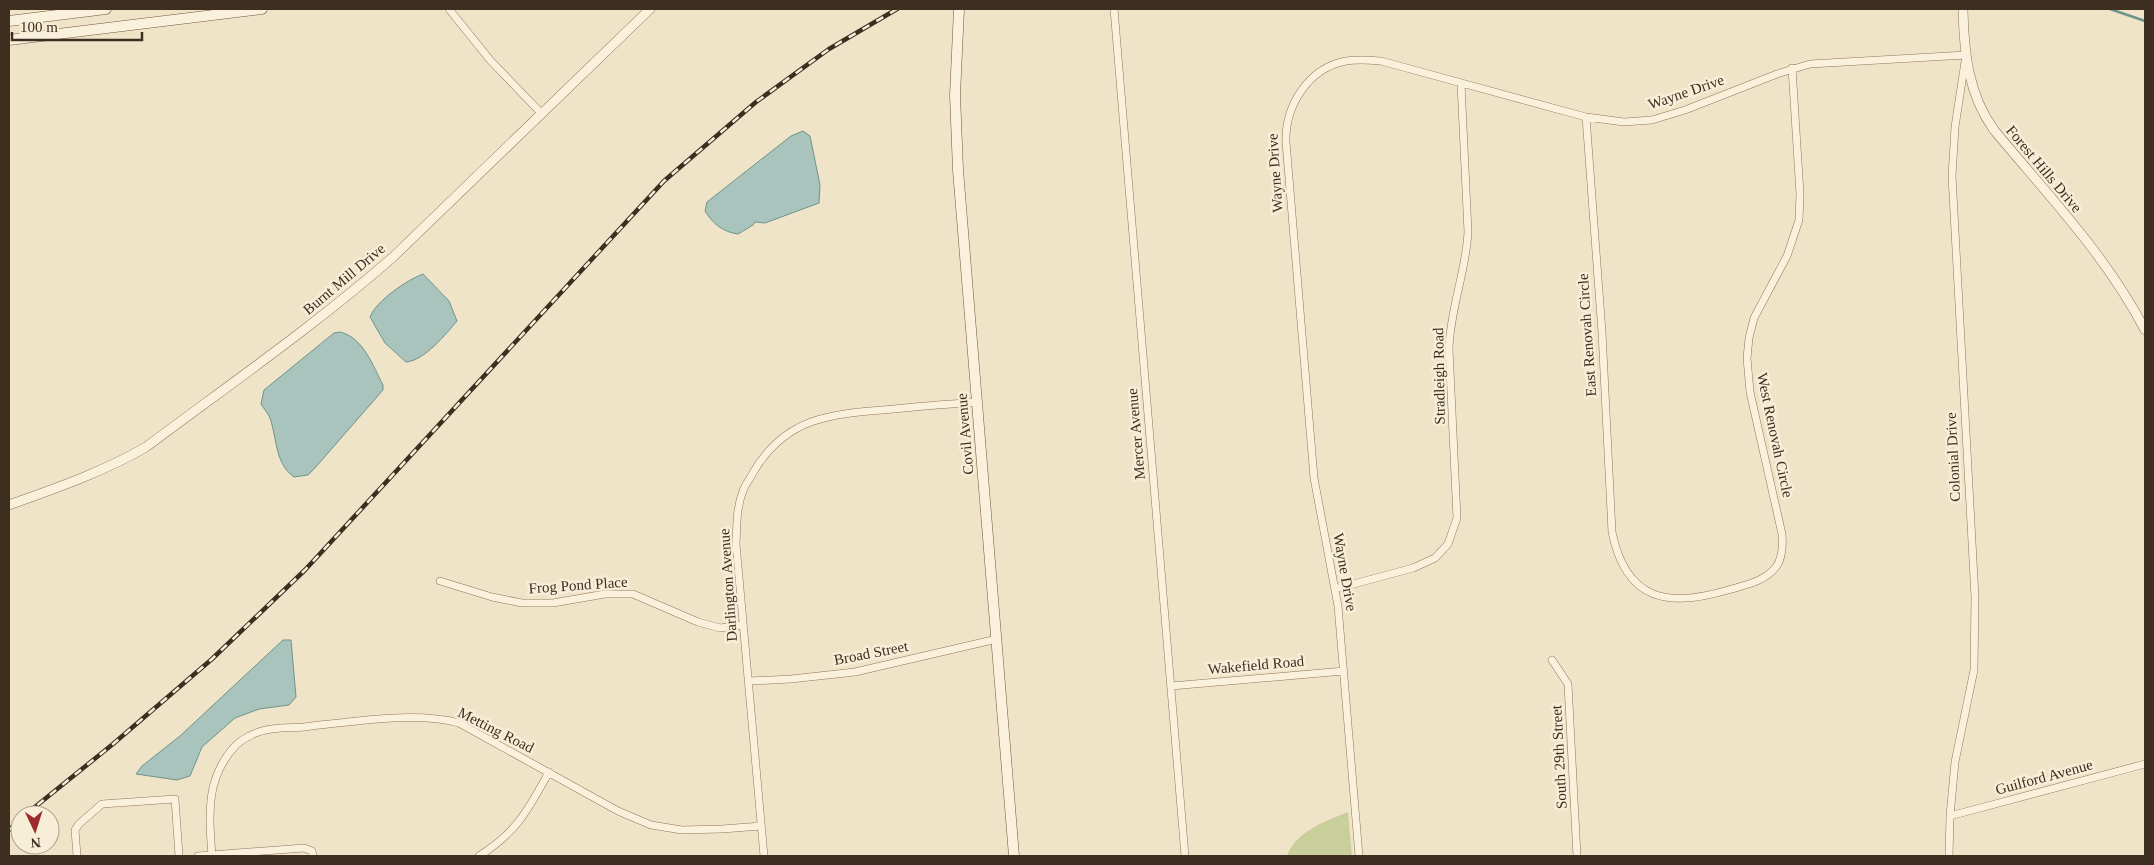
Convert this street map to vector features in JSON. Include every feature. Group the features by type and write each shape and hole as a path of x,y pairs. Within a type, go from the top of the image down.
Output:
{"main road":[{"path":"9,21 106,9"},
{"path":"9,40 262,9"},
{"name":"Covil Avenue","path":"959,9 956,53 956,120 1014,856"}],"street":[{"path":"449,9 490,60 542,114"},
{"name":"Burnt Mill Drive","path":"9,505 98,472 129,457 199,408 348,297 428,224 650,9"},
{"name":"Mercer Avenue","path":"1114,9 1185,856"},
{"name":"Forest Hills Drive","path":"1963,9 1969,75 1976,100 1989,124 2106,264 2123,289 2145,330"},
{"name":"Wayne Drive","path":"1359,856 1344,671 1335,589 1314,478 1286,142 1287,121 1296,98 1312,79 1329,67 1346,61 1381,61 1586,117 1624,122 1652,120 1685,110 1792,68 1830,62 1966,55"},
{"name":"Colonial Drive","path":"1950,856 1950,816 1955,762 1971,691 1975,650 1975,597 1952,176 1955,127 1966,55"},
{"name":"West Renovah Circle","path":"1616,550 1625,571 1636,584 1662,597 1679,600 1710,596 1760,580 1766,577 1779,562 1782,551 1782,534 1750,392 1747,358 1754,318 1788,256 1799,220 1800,194 1792,68"},
{"name":"Stradleigh Road","path":"1335,589 1413,568 1430,561 1441,553 1448,544 1456,525 1449,333 1466,253 1468,232 1461,84"},
{"name":"East Renovah Circle","path":"1586,117 1602,332 1612,532 1616,550"},
{"name":"Darlington Avenue","path":"764,856 736,544 738,512 743,491 760,462 778,440 820,418 847,412 978,402"},
{"name":"Frog Pond Place","path":"440,581 492,598 522,602 553,602 606,594 633,594 698,622 720,628 744,625"},
{"name":"Broad Street","path":"749,682 855,672 996,639"},
{"name":"South 29th Street","path":"1552,660 1568,684 1577,856"},
{"name":"Wakefield Road","path":"1171,686 1344,671"},
{"name":"Metting Road","path":"212,856 209,810 212,789 223,762 237,744 260,731 378,720 438,718 465,726 626,814 665,828 722,829 761,826"},
{"name":"Guilford Avenue","path":"1950,816 2145,764"},
{"path":"479,856 495,846 519,824 549,772"},
{"path":"77,856 75,830 79,824 102,804 175,799 179,856"},
{"path":"198,856 304,848 312,851 313,856"}],"green space":[{"path":"1348,812 1352,856 1287,856 1291,847 1304,833 1321,823"}],"water":[{"path":"803,131 810,136 820,185 819,203 765,223 755,222 738,234 723,229 711,220 705,211 707,202 791,136"},
{"path":"423,274 449,301 457,321 427,352 420,357 406,362 385,343 370,317 385,298 409,281"},
{"path":"340,332 348,335 361,346 383,385 383,390 308,475 294,477 283,465 270,418 261,404 264,390 334,333"},
{"path":"283,640 291,640 296,697 289,705 259,709 235,718 202,747 190,776 177,780 136,774 142,766 180,736"}],"waterway":[{"path":"2110,9 2145,21"}],"railway":[{"path":"37,805 113,744 212,659 305,570 664,181 756,102 829,49 897,9"}]}
